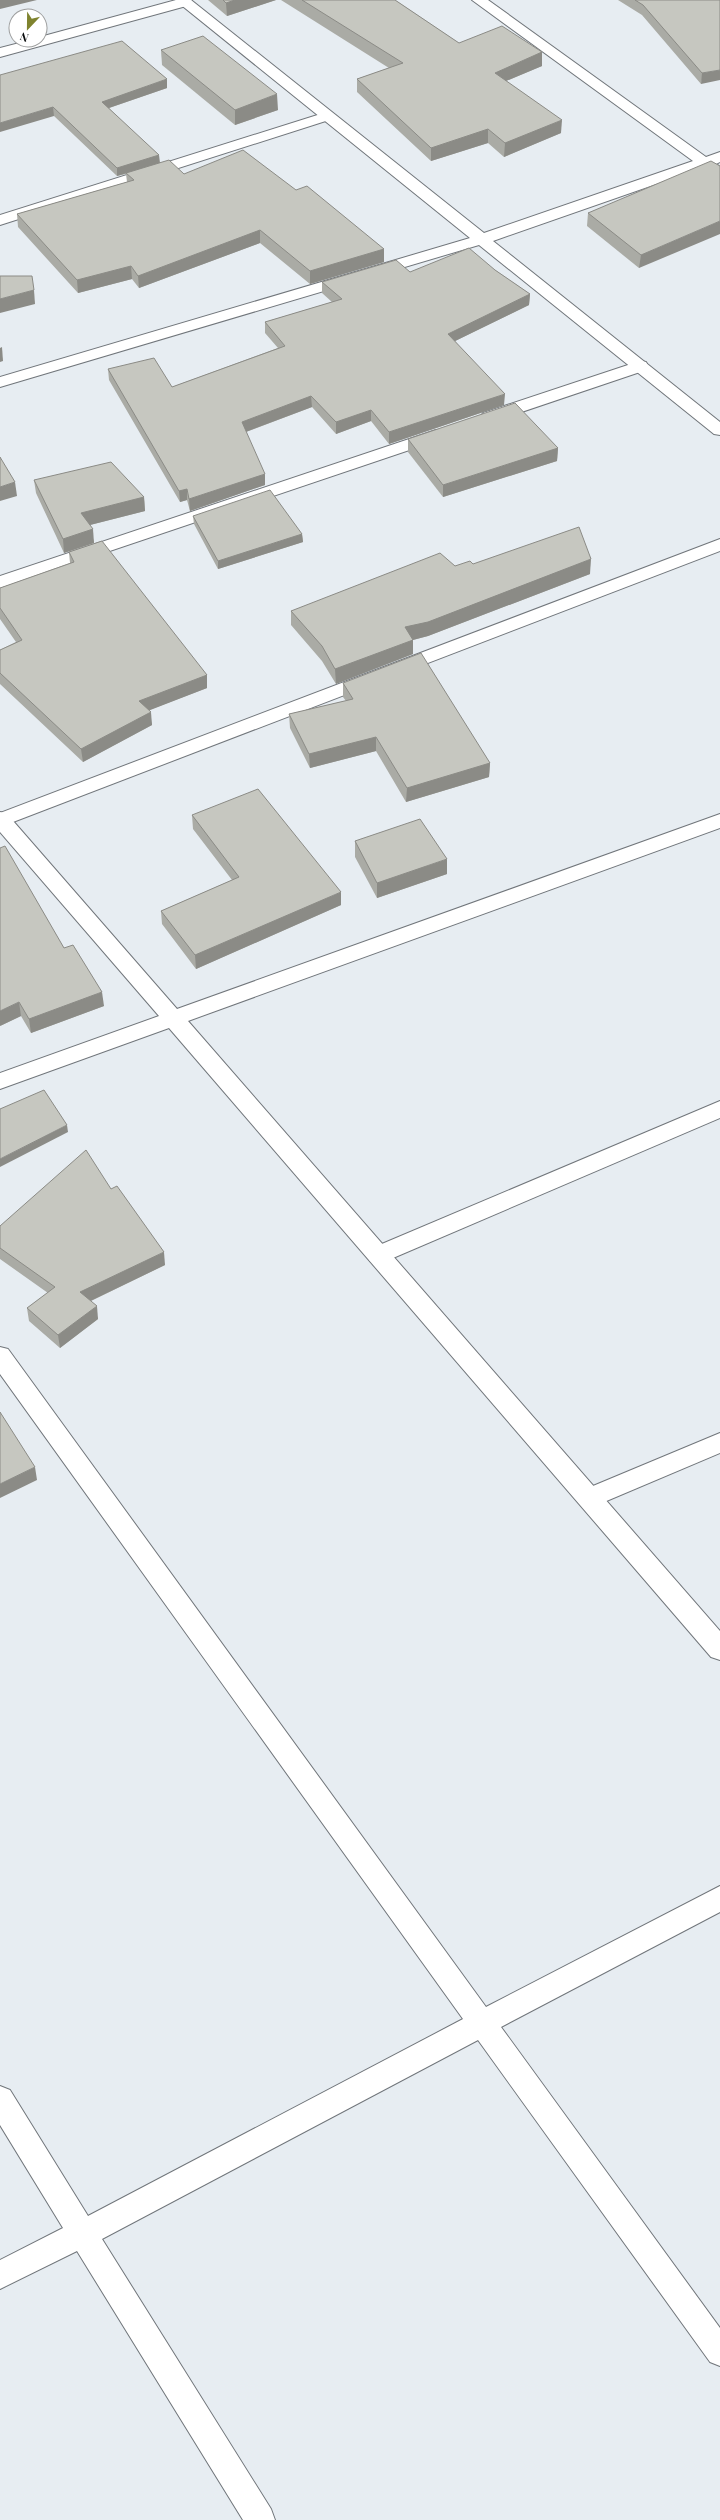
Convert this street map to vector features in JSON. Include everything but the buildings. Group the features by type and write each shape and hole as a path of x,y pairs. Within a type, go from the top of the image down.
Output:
{"street":[{"path":"479,0 720,174"},
{"path":"0,54 183,1 720,430"},
{"path":"0,220 326,116"},
{"path":"0,382 482,239 720,157"},
{"path":"474,422 640,366"},
{"path":"0,582 452,429"},
{"path":"720,545 0,820 720,1649"},
{"path":"0,1081 720,821"},
{"path":"378,1254 720,1109"},
{"path":"0,1356 720,2352"},
{"path":"589,1498 720,1443"},
{"path":"0,2275 82,2234 720,1898"},
{"path":"0,2100 260,2520"}]}
